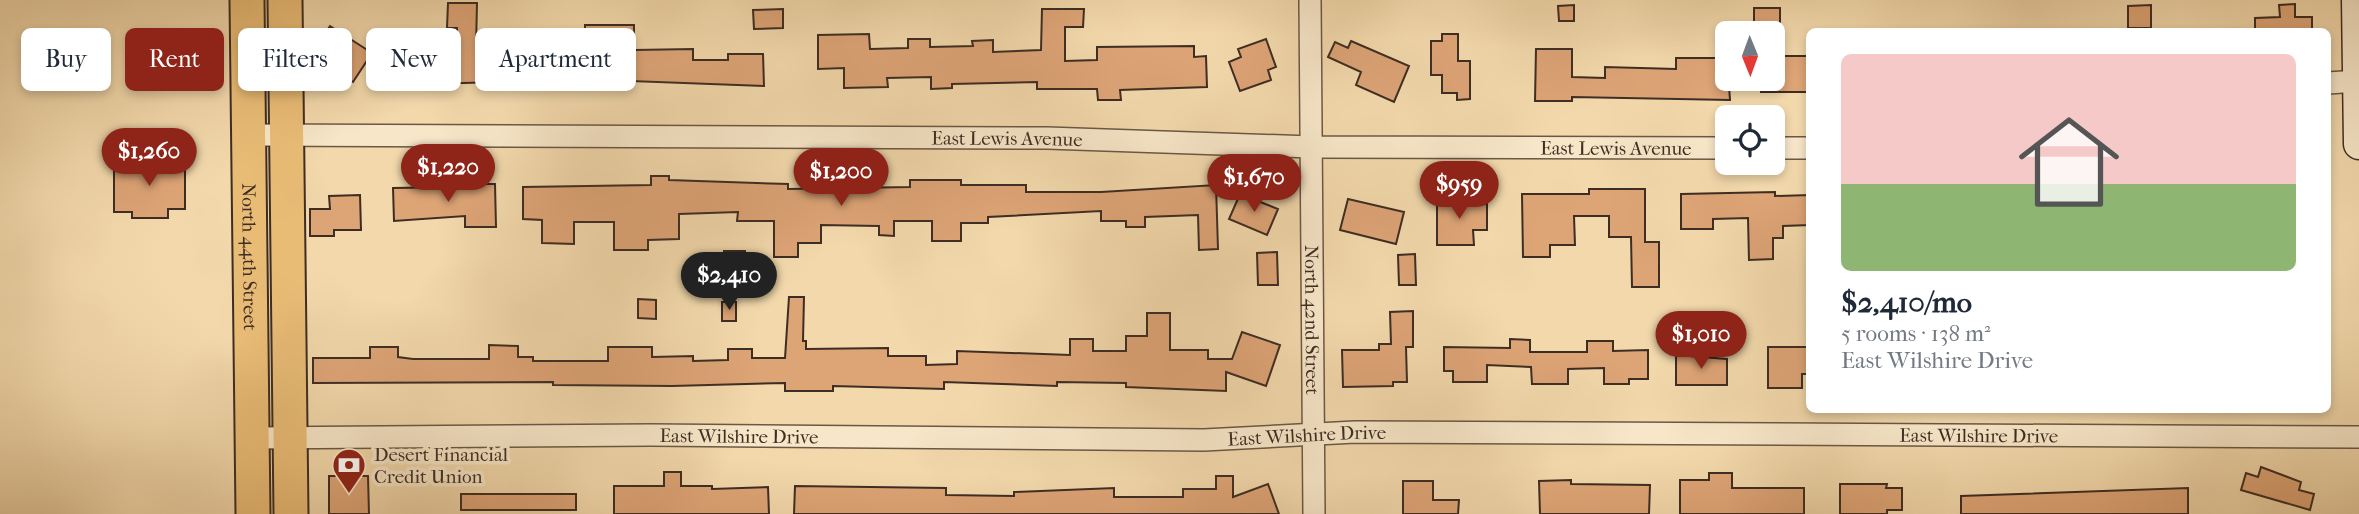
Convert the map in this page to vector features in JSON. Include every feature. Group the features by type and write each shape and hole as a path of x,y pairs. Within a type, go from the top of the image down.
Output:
{"main road":[{"name":"North 44th Street","path":"247,0 253,514"},
{"name":"North 44th Street","path":"285,0 291,514"},
{"path":"2357,0 2359,144"}],"street":[{"name":"North 42nd Street","path":"1310,0 1314,514"},
{"path":"2331,83 2358,81"},
{"name":"East Lewis Avenue","path":"249,135 1033,137 1311,147 1715,148"},
{"path":"1785,148 1806,148"},
{"name":"East Wilshire Drive","path":"253,438 651,435 1204,440 1356,432 2359,438"}],"building":[{"path":"448,3 477,3 475,83 461,83 461,28 447,28"},
{"path":"2295,4 2295,17 2312,17 2312,28 2255,28 2255,18 2280,17 2279,5"},
{"path":"1574,5 1574,21 1559,21 1558,6"},
{"path":"2151,5 2151,28 2128,28 2128,6"},
{"path":"1754,8 1780,8 1780,21 1754,21"},
{"path":"783,9 783,28 754,29 753,10"},
{"path":"1042,9 1084,9 1083,27 1065,27 1065,61 1097,60 1097,47 1194,46 1194,57 1206,56 1207,87 1120,90 1121,100 1098,100 1097,89 1037,89 1037,82 952,84 952,88 931,89 931,77 887,78 888,87 844,88 844,68 818,69 818,35 869,34 870,49 908,48 908,39 930,39 930,47 973,46 972,41 993,40 993,52 1041,50"},
{"path":"585,25 634,25 634,28 585,28"},
{"path":"1442,34 1458,34 1458,61 1470,61 1470,99 1457,100 1457,93 1442,93 1442,75 1431,75 1431,41 1442,41"},
{"path":"1266,39 1276,67 1268,70 1271,80 1240,91 1229,62 1241,57 1238,49"},
{"path":"352,40 366,49 366,62 353,82"},
{"path":"1351,41 1409,66 1394,102 1356,85 1361,72 1328,57 1335,42 1348,48"},
{"path":"693,49 693,60 728,60 728,54 763,54 764,86 636,81 636,50"},
{"path":"1536,49 1572,49 1572,77 1605,78 1605,67 1676,69 1676,58 1715,58 1715,91 1729,91 1730,100 1572,97 1572,101 1535,101"},
{"path":"1785,56 1806,56 1806,92 1761,92 1785,91"},
{"path":"185,160 185,209 168,209 168,218 132,218 132,212 114,212 114,161"},
{"path":"651,176 669,176 669,180 788,184 788,189 910,187 910,180 961,180 961,185 1026,185 1026,192 1101,192 1216,185 1218,249 1199,250 1198,215 1145,217 1145,227 1126,227 1126,221 1101,221 1101,211 988,217 988,223 961,223 961,241 932,241 932,221 894,221 894,236 879,235 879,226 821,225 821,243 798,243 798,257 774,257 774,221 737,221 738,212 679,214 679,239 648,240 648,250 614,250 614,222 574,222 574,244 542,243 542,220 523,219 523,187 651,185"},
{"path":"452,184 495,184 496,227 465,227 465,216 394,221 393,188 452,187"},
{"path":"1589,189 1645,189 1645,242 1659,242 1659,287 1632,287 1631,237 1609,237 1609,216 1574,216 1575,245 1550,245 1550,257 1523,257 1522,194 1589,194"},
{"path":"1775,192 1775,196 1806,195 1806,225 1783,226 1783,238 1773,238 1773,259 1749,260 1748,218 1713,219 1713,229 1681,229 1681,194"},
{"path":"1240,194 1278,209 1267,235 1229,219"},
{"path":"360,195 361,230 334,230 334,236 310,236 310,209 330,209 329,196"},
{"path":"1437,195 1454,195 1454,204 1487,204 1487,230 1473,230 1474,245 1437,245"},
{"path":"1348,199 1404,212 1396,244 1340,230"},
{"path":"724,251 745,251 745,271 724,271"},
{"path":"1277,252 1278,285 1258,285 1257,253"},
{"path":"1415,254 1416,285 1399,285 1398,255"},
{"path":"789,297 804,297 803,341 806,341 806,349 888,348 888,356 926,356 926,365 957,364 957,351 1070,355 1070,339 1093,339 1093,351 1126,351 1126,336 1147,336 1147,313 1170,313 1170,350 1208,350 1208,359 1232,359 1242,332 1280,345 1266,386 1226,372 1226,391 1126,387 1126,383 1057,382 1057,386 944,382 944,389 833,386 833,391 785,391 785,383 672,386 553,385 553,382 313,383 313,358 370,358 370,347 398,347 398,357 413,359 489,359 489,345 518,346 518,357 533,357 533,361 608,361 608,347 652,347 652,357 693,356 693,361 728,360 728,349 752,349 752,358 785,358"},
{"path":"638,299 656,300 656,319 638,318"},
{"path":"722,302 736,302 736,321 722,321"},
{"path":"1413,311 1413,347 1406,347 1407,382 1393,382 1393,386 1343,387 1342,350 1379,350 1379,344 1391,344 1390,312"},
{"path":"1510,339 1530,340 1530,352 1587,352 1587,341 1613,341 1613,351 1648,350 1648,379 1629,379 1629,384 1604,384 1604,368 1568,369 1568,384 1532,384 1531,367 1487,365 1487,382 1453,382 1453,371 1444,371 1444,347 1510,348"},
{"path":"1768,347 1806,347 1806,374 1802,374 1802,388 1768,388"},
{"path":"1676,355 1727,359 1727,385 1676,385"},
{"path":"2261,467 2301,482 2299,490 2314,494 2310,510 2241,490 2246,473 2258,477"},
{"path":"664,472 681,472 681,486 712,486 712,489 768,487 769,514 614,514 614,486 664,486"},
{"path":"1709,473 1732,473 1732,488 1804,488 1804,514 1680,514 1680,480 1709,480"},
{"name":"Desert Financial Credit Union","path":"329,476 368,476 369,514 329,514"},
{"path":"1216,476 1233,476 1233,497 1268,484 1279,514 794,514 795,486 946,488 946,495 1014,496 1014,492 1114,488 1114,497 1183,497 1183,489 1216,489"},
{"path":"1571,480 1571,484 1650,485 1649,514 1540,514 1539,481"},
{"path":"1403,481 1433,481 1433,500 1459,500 1458,514 1403,514"},
{"path":"1840,484 1887,484 1886,488 1902,488 1902,510 1887,510 1887,514 1840,514"},
{"path":"2188,488 2188,514 1961,514 1961,496"},
{"path":"461,494 576,494 576,510 461,510"}],"place":[{"name":"Desert Financial Credit Union","path":"349,495"}]}
